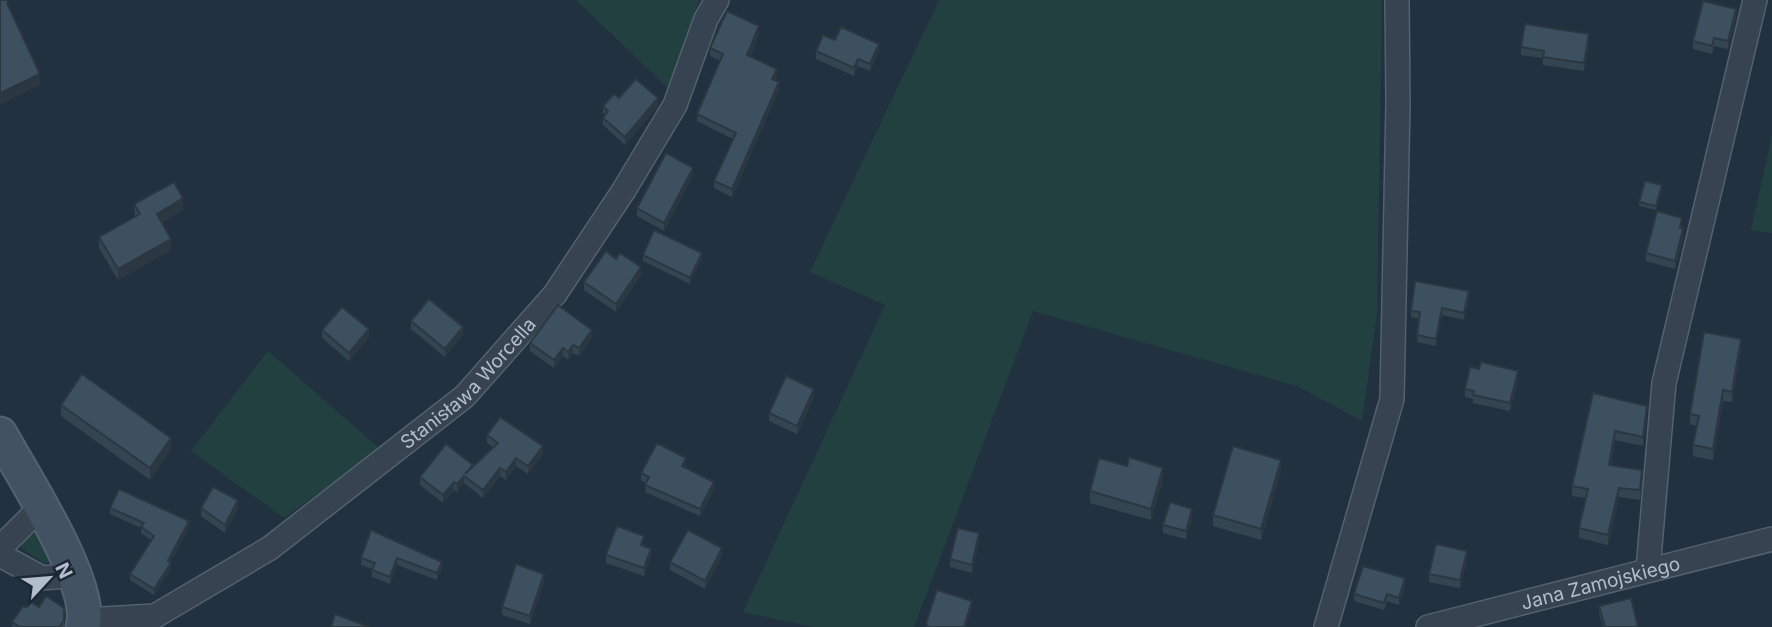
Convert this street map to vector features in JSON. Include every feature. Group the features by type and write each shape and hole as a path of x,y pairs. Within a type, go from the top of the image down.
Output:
{"street":[{"name":"Stanisława Worcella","path":"84,624 162,622 270,548 465,396 555,294 624,190 675,105 706,19 717,0"},
{"path":"1326,627 1392,399 1398,103 1397,0"},
{"path":"1648,569 1664,383 1755,0"},
{"path":"0,434 76,575 84,598 84,624"},
{"path":"0,548 40,508"},
{"name":"Jana Zamojskiego","path":"1429,627 1772,539"},
{"path":"0,555 42,578 76,575"}],"green space":[{"path":"576,0 699,0 668,88"},
{"path":"939,0 1382,0 1377,314 1362,421 1297,386 1033,311 914,627 813,627 743,612 885,305 810,272"},
{"path":"1772,135 1772,233 1751,230"},
{"path":"268,351 380,449 284,518 191,451"},
{"path":"34,532 49,561 46,564 21,548 27,535"}],"building":[{"path":"0,0 8,0 7,3 40,74 0,93"},
{"path":"1703,1 1736,9 1728,41 1714,38 1712,46 1693,41"},
{"path":"727,11 759,26 747,55 777,69 772,79 779,82 732,189 714,181 736,133 697,114 723,54 710,48"},
{"path":"1525,24 1589,34 1584,63 1543,57 1544,51 1521,47"},
{"path":"841,27 879,44 870,64 858,59 854,68 816,51 823,35 835,40"},
{"path":"636,79 658,98 625,137 603,118 608,111 603,106 614,94 619,98"},
{"path":"666,153 693,168 664,223 637,208"},
{"path":"1645,181 1662,185 1656,206 1639,202"},
{"path":"174,182 183,198 157,214 171,239 118,269 99,237 140,214 134,204"},
{"path":"1657,211 1682,218 1680,228 1683,229 1675,261 1646,253"},
{"path":"654,230 702,253 690,278 643,255"},
{"path":"606,251 616,259 620,253 641,267 616,304 584,282"},
{"path":"1415,281 1469,291 1464,313 1442,308 1436,339 1417,335 1420,312 1411,311"},
{"path":"429,299 463,327 445,349 411,321"},
{"path":"558,305 592,330 579,348 573,345 568,352 563,348 554,360 530,343"},
{"path":"342,307 369,329 349,353 322,330"},
{"path":"1704,332 1741,339 1732,392 1723,390 1713,449 1693,445 1699,416 1690,414"},
{"path":"1481,362 1518,371 1510,403 1473,395 1474,391 1465,389 1470,367 1479,369"},
{"path":"82,374 171,438 150,468 61,405"},
{"path":"786,376 814,389 797,426 769,413"},
{"path":"1593,393 1647,406 1643,437 1615,431 1609,465 1642,470 1640,490 1619,488 1608,535 1579,528 1588,489 1572,486"},
{"path":"500,417 543,446 528,466 516,458 506,472 500,468 483,490 464,476 457,484 454,482 443,495 420,477 446,444 473,465 465,474 498,443 487,435"},
{"path":"657,443 686,458 682,466 714,482 700,509 645,485 649,477 641,473"},
{"path":"1233,446 1281,460 1261,529 1213,515"},
{"path":"1129,457 1163,468 1151,509 1090,491 1099,458 1127,466"},
{"path":"213,487 238,500 225,525 201,508"},
{"path":"119,489 189,521 168,561 171,563 154,589 130,574 154,536 141,527 144,523 110,508"},
{"path":"1170,502 1192,509 1186,531 1163,525"},
{"path":"617,526 644,536 641,545 651,549 644,568 606,555"},
{"path":"958,528 979,533 972,565 950,559"},
{"path":"371,530 442,562 437,573 397,558 390,577 372,570 375,563 361,558"},
{"path":"688,530 722,548 705,581 670,562"},
{"path":"1436,544 1467,551 1460,580 1429,574"},
{"path":"516,564 544,574 530,616 502,607"},
{"path":"1363,566 1405,578 1399,598 1387,594 1384,603 1354,594"},
{"path":"937,590 972,601 964,627 928,627 926,623"},
{"path":"46,596 64,608 64,620 59,627 20,627 12,622 23,606 26,607 30,601 39,607"},
{"path":"1631,598 1638,627 1605,627 1599,606"},
{"path":"335,614 369,627 331,627"}]}
